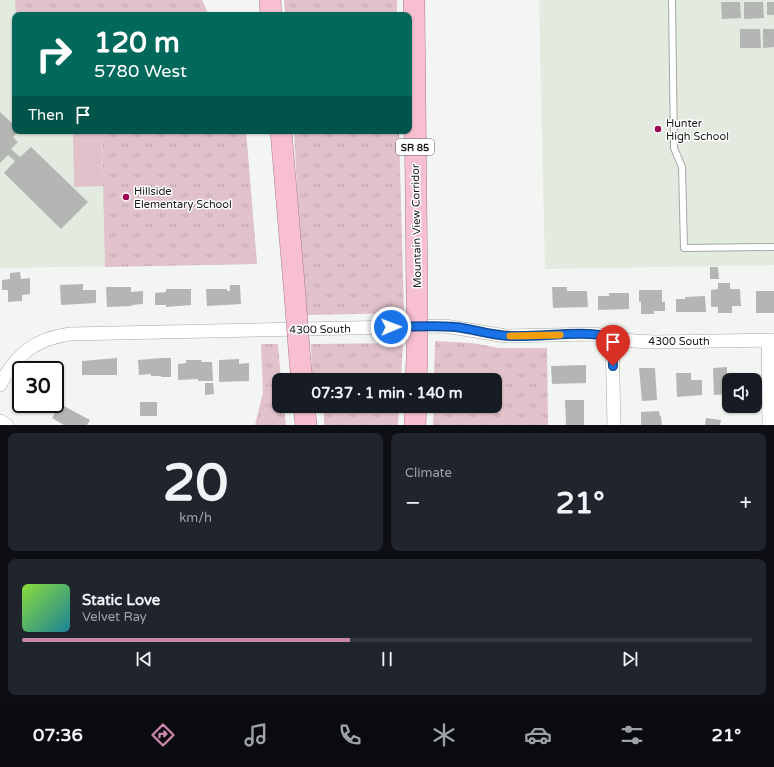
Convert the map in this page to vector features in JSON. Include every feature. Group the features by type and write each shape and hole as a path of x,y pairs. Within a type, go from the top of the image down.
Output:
{"highway":[{"path":"270,0 271,12"},
{"name":"Mountain View Corridor","path":"414,0 417,295 416,373"},
{"path":"281,134 301,370"},
{"path":"305,413 306,425"},
{"path":"415,425 416,413"}],"street":[{"name":"4300 South","path":"0,385 6,373 16,360 35,345 55,337 80,333 428,326 454,327 506,336 594,334 634,341 656,342 771,340"},
{"path":"612,337 614,425"},
{"path":"769,425 771,340"},
{"path":"0,421 7,425"}],"lane":[{"path":"672,0 674,148 682,168 684,248 774,247"}],"shaded area":[{"name":"Hillside Elementary School","path":"0,0 202,0 208,12 12,12 12,134 246,134 257,264 0,268"},
{"name":"Hunter High School","path":"539,0 774,0 774,265 545,269"}],"green space":[{"path":"15,0 202,0 208,12 16,12"},
{"path":"284,0 397,0 397,12 285,12"},
{"path":"73,134 102,134 103,186 74,187"},
{"path":"102,134 246,134 257,264 105,267"},
{"path":"294,134 399,134 404,313 307,315 300,246"},
{"path":"435,341 472,343 499,348 547,348 548,425 433,425 434,413 502,413 502,373 434,373"},
{"path":"403,343 401,373 312,373 311,344"},
{"path":"261,344 278,344 280,373 272,373 272,413 285,413 286,425 255,425 263,393"},
{"path":"323,413 399,413 398,425 324,425"}],"building":[{"path":"721,2 740,2 741,18 722,19"},
{"path":"744,2 763,2 764,18 744,19"},
{"path":"767,2 774,2 774,15 767,15"},
{"path":"740,29 760,29 761,48 740,48"},
{"path":"763,29 774,29 774,47 763,48"},
{"path":"0,112 12,123 12,134 16,134 13,137 18,142 11,149 20,157 31,147 88,202 61,229 4,173 15,161 8,155 0,163"},
{"path":"710,267 718,267 719,279 710,279"},
{"path":"20,272 21,279 30,278 30,294 22,295 22,301 8,302 8,290 2,290 2,280 10,279 10,273"},
{"path":"718,283 730,283 730,289 740,289 741,306 732,306 732,313 718,313 718,307 711,307 711,290 718,289"},
{"path":"83,284 83,290 96,290 96,303 61,305 60,285"},
{"path":"230,285 240,285 241,304 207,306 206,289 227,289 227,291 230,291"},
{"path":"106,287 131,287 131,292 143,291 143,304 107,307"},
{"path":"552,287 567,287 567,291 587,291 588,307 553,308"},
{"path":"166,289 191,289 191,305 166,307 166,305 155,305 155,293 166,292"},
{"path":"639,290 662,290 662,302 665,302 665,311 654,311 654,314 641,314"},
{"path":"756,291 774,291 774,313 756,313"},
{"path":"609,293 629,293 629,309 598,310 598,296 609,296"},
{"path":"705,296 706,312 676,312 676,299"},
{"path":"117,358 117,375 82,375 82,361"},
{"path":"171,358 171,377 151,376 151,374 139,375 138,360"},
{"path":"239,359 239,364 249,363 249,381 219,382 219,360"},
{"path":"186,360 212,362 213,381 198,381 198,379 178,380 178,364 186,363"},
{"path":"586,365 586,383 552,384 551,366"},
{"path":"727,367 727,373 722,373 722,394 714,395 713,368"},
{"path":"639,368 655,368 657,400 642,401"},
{"path":"676,373 691,373 691,380 702,380 702,395 677,397"},
{"path":"205,383 213,383 214,394 205,395"},
{"path":"565,400 584,400 584,425 566,425"},
{"path":"140,402 157,402 157,416 140,416"},
{"path":"64,406 90,420 87,425 64,425 52,418 55,413 64,413"},
{"path":"659,411 662,425 641,425 641,412"},
{"path":"706,418 721,420 720,425 705,425"}],"slow traffic":[{"path":"510,336 560,335"}],"place":[{"name":"Hunter High School","path":"658,129"},
{"name":"Hillside Elementary School","path":"126,197"}],"route":[{"path":"391,327 445,326 464,328 491,334 514,336 584,334 603,335 612,337 613,366"}]}
